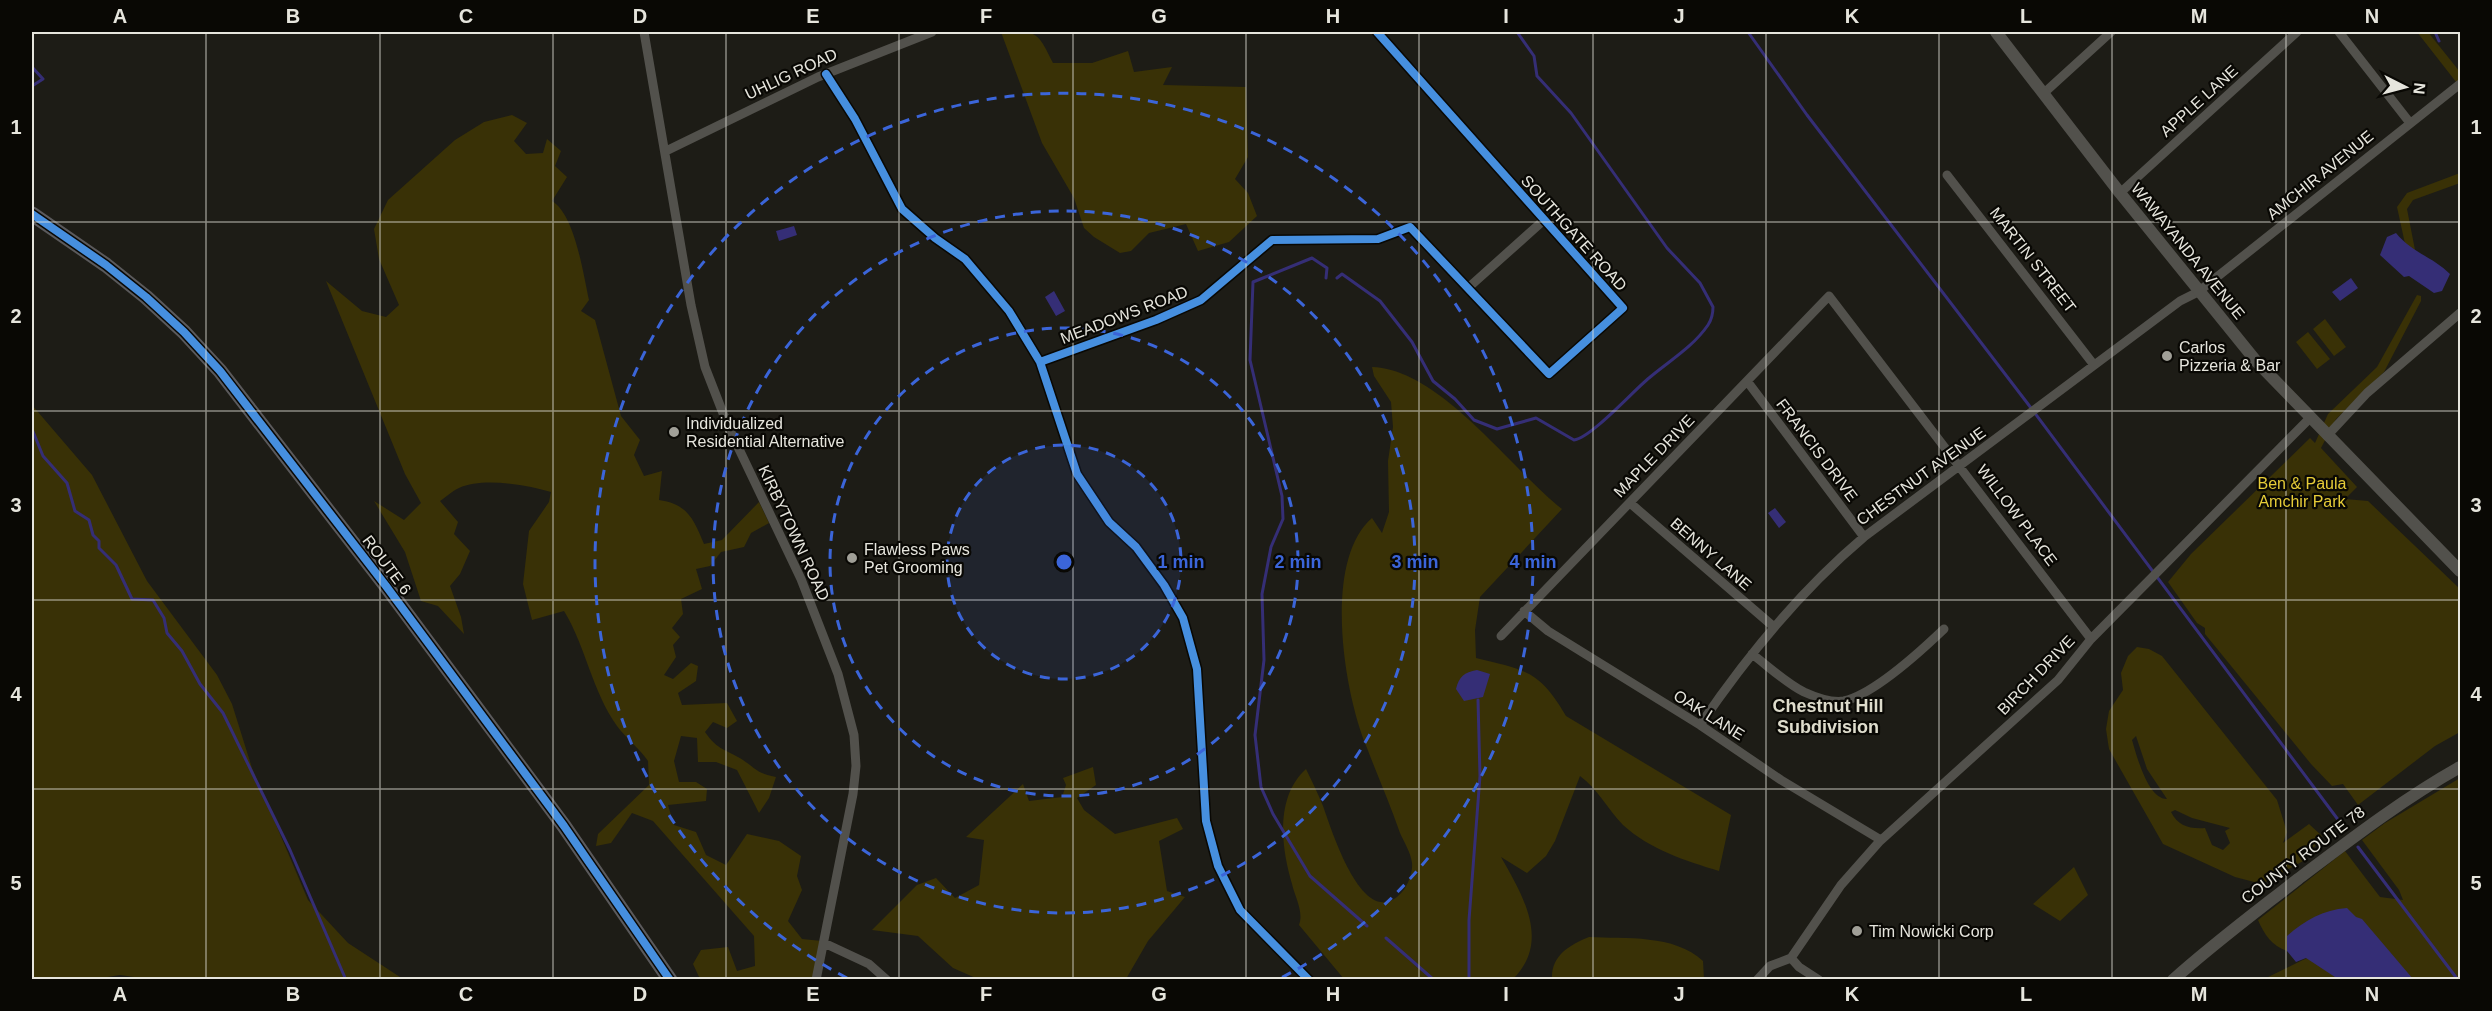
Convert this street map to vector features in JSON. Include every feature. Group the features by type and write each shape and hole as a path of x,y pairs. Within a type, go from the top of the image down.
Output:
{"main road":[{"name":"ROUTE 6","path":"32,214 139,291 184,332 220,371 386,586 564,826 670,980"}],"street":[{"name":"KIRBYTOWN ROAD","path":"644,32 691,305 710,382 814,611 844,694 854,735 856,766 853,794 816,980"},
{"name":"UHLIG ROAD","path":"666,151 826,74 932,32"},
{"name":"SOUTHGATE ROAD","path":"1377,32 1623,308 1549,374 1410,227"},
{"name":"WAWAYANDA AVENUE","path":"1996,32 2198,292 2256,361 2460,571"},
{"path":"2044,93 2111,32"},
{"name":"APPLE LANE","path":"2120,193 2298,32"},
{"path":"2339,32 2409,123"},
{"path":"826,74 855,119 902,209 935,238 965,259 1009,311 1040,362 1077,474 1109,522 1136,547 1164,585 1183,618 1197,669 1206,821 1218,866 1240,910 1309,980"},
{"name":"AMCHIR AVENUE","path":"2198,292 2460,84"},
{"name":"MARTIN STREET","path":"1947,175 2094,365"},
{"path":"1468,288 1544,220"},
{"name":"MEADOWS ROAD","path":"1040,362 1156,320 1201,300 1272,240 1378,238 1410,227"},
{"name":"CHESTNUT AVENUE","path":"1700,725 1752,654 1824,571 1864,537 1961,467 2094,365 2180,301 2198,292"},
{"name":"MAPLE DRIVE","path":"1501,636 1829,296"},
{"name":"WILLOW PLACE","path":"1829,296 2091,639"},
{"path":"2327,436 2367,393 2460,313"},
{"name":"FRANCIS DRIVE","path":"1747,381 1864,537"},
{"name":"BIRCH DRIVE","path":"1791,958 1841,885 1881,840 2058,680 2091,639 2310,418"},
{"name":"BENNY LANE","path":"1630,503 1774,627"},
{"name":"OAK LANE","path":"1524,611 1548,631 1700,725 1781,780 1881,840"},
{"path":"1752,654 1802,691 1825,699 1842,701 1858,695 1913,658 1944,629"},
{"name":"COUNTY ROUTE 78","path":"2173,980 2346,842 2413,794 2460,767"},
{"path":"824,943 869,964 887,980"},
{"path":"1757,980 1770,966 1791,958 1799,967 1819,980"}],"green space":[{"path":"1001,32 1022,32 1034,35 1039,38 1053,63 1092,63 1128,51 1134,72 1172,67 1163,85 1246,87 1248,157 1235,179 1248,193 1257,216 1229,242 1198,251 1186,224 1149,233 1131,251 1120,253 1094,237 1084,228 1074,198 1042,143"},
{"path":"2417,32 2428,32 2460,72 2460,87"},
{"path":"512,115 527,123 514,141 526,154 543,153 547,139 561,151 555,166 567,177 552,201 567,219 581,261 589,300 581,311 595,320 621,416 640,440 634,455 644,476 662,471 659,500 677,505 689,514 704,544 722,540 759,502 769,523 751,533 744,547 721,552 710,566 696,569 702,589 681,599 683,614 672,628 680,637 673,645 676,657 664,675 673,679 691,663 698,666 696,681 678,693 682,705 727,703 737,721 727,728 713,722 705,732 722,749 761,772 776,777 769,798 759,813 737,770 716,762 698,762 697,738 681,736 674,761 679,782 696,782 707,789 706,801 668,805 674,825 696,832 706,855 726,865 747,834 779,841 801,856 797,876 802,890 788,921 802,939 822,941 813,979 700,979 693,964 701,950 728,947 737,971 755,966 754,936 653,821 632,813 611,843 596,846 598,834 649,785 648,761 617,726 608,712 564,611 532,620 523,584 529,531 549,502 551,492 517,485 480,483 459,488 440,501 458,522 454,534 470,551 460,574 450,586 461,617 464,634 438,606 421,601 405,552 374,501 404,520 421,503 405,474 326,281 362,311 386,317 399,305 379,259 374,229 388,200 455,140 484,122"},
{"path":"2460,173 2460,183 2413,200 2407,209 2417,260 2409,262 2397,207 2407,193"},
{"name":"Ben & Paula Amchir Park","path":"2417,295 2421,296 2421,301 2384,372 2336,419 2321,448 2357,487 2345,499 2368,501 2460,589 2460,732 2435,746 2358,805 2343,784 2332,786 2311,764 2205,634 2205,628 2197,623 2168,582 2191,554 2310,438 2315,443 2328,414 2377,367"},
{"path":"2325,319 2346,347 2334,356 2313,329"},
{"path":"2308,332 2330,359 2317,369 2296,342"},
{"path":"1372,367 1398,372 1423,384 1448,402 1562,509 1480,597 1475,630 1476,658 1519,669 1529,674 1547,689 1566,716 1731,815 1719,871 1668,853 1644,841 1623,825 1580,776 1555,841 1546,856 1527,873 1501,857 1518,887 1530,918 1532,934 1530,949 1524,964 1513,979 1344,979 1299,925 1300,910 1288,870 1283,823 1289,794 1296,780 1306,769 1342,856 1363,890 1375,900 1388,902 1402,892 1412,870 1410,855 1359,724 1345,663 1342,629 1342,595 1347,564 1356,538 1372,518 1382,533 1389,512 1388,461 1393,427 1391,402 1374,376"},
{"path":"32,405 92,475 147,581 217,675 232,704 252,768 308,900 348,943 403,979 155,980 120,975 95,979 32,979"},
{"path":"2137,647 2149,649 2162,656 2277,800 2287,832 2283,843 2309,824 2322,836 2305,860 2262,884 2235,877 2163,844 2109,749 2106,729 2109,711 2123,690 2121,673 2128,656","holes":["2136,736 2147,769 2167,799 2154,792 2144,776 2132,740","2175,810 2192,818 2230,828 2225,831 2230,843 2223,850 2212,845 2205,828 2189,827 2181,823 2171,812"]},
{"path":"1093,767 1096,785 1077,798 1084,810 1115,834 1177,818 1183,829 1159,841 1167,891 1185,897 1148,941 1126,979 978,979 953,968 918,936 872,930 917,885 936,878 955,898 979,885 984,840 966,837 1023,784 1029,801 1062,797 1066,785 1063,778"},
{"path":"2460,778 2460,979 2264,979 2313,955 2287,936 2287,951 2277,946 2266,935 2258,920 2345,851 2380,897 2403,900 2399,890 2362,840 2385,823"},
{"path":"2074,867 2088,895 2060,921 2033,904"},
{"path":"1589,937 1634,938 1678,946 1703,961 1704,979 1552,979 1552,971 1563,952"}],"shaded area":[{"path":"794,226 797,235 779,241 776,231"},
{"path":"2396,233 2408,245 2450,274 2442,291 2434,293 2409,276 2404,277 2380,255 2387,237"},
{"path":"2351,278 2358,288 2340,301 2332,292"},
{"path":"1054,291 1065,311 1056,316 1045,297"},
{"path":"1775,508 1786,522 1779,528 1768,513"},
{"path":"1477,670 1490,674 1483,697 1464,701 1456,689 1459,681 1465,674"},
{"path":"2347,908 2356,917 2362,919 2413,979 2338,979 2306,958 2296,962 2287,951 2287,936 2315,917"}],"waterway":[{"path":"1337,278 1342,274 1380,301 1412,342 1433,381 1455,399 1474,420 1497,429 1536,418 1574,440 1601,423 1649,378 1688,347 1708,325 1713,307 1700,283 1667,248 1571,113 1537,76 1534,56 1517,32"},
{"path":"1748,32 1807,115 2028,404 2345,829"},
{"path":"2435,32 2439,41"},
{"path":"32,67 43,79 32,86"},
{"path":"1326,278 1327,268 1312,258 1253,282 1250,360 1282,496 1283,519 1271,547 1262,594 1264,660 1255,735 1261,787 1273,814 1310,876 1367,926"},
{"path":"32,429 43,456 67,483 75,511 89,520 93,535 99,541 99,548 116,565 132,599 153,600 164,618 167,633 182,651 200,684 223,713 290,850 346,980"},
{"path":"1469,980 1469,920 1480,776 1478,700"},
{"path":"2358,847 2458,980"},
{"path":"1386,938 1434,980"}],"cycle path":[{"path":"1040,362 1156,320 1201,300 1272,240 1378,239 1410,227 1549,374 1623,308 1377,32"},
{"path":"826,74 855,119 902,209 935,238 965,259 1009,311 1040,362 1077,474 1109,522 1136,547 1164,585 1183,618 1197,669 1206,821 1218,866 1240,910 1309,980"},
{"path":"32,214 106,265 146,297 184,332 220,371 386,586 564,826 670,980"}],"place":[{"name":"Carlos Pizzeria & Bar","path":"2167,356"},
{"name":"Individualized Residential Alternative","path":"674,432"},
{"name":"Flawless Paws Pet Grooming","path":"852,558"},
{"name":"Tim Nowicki Corp","path":"1857,931"}],"district":[{"name":"Chestnut Hill Subdivision","path":"1828,716"}]}
